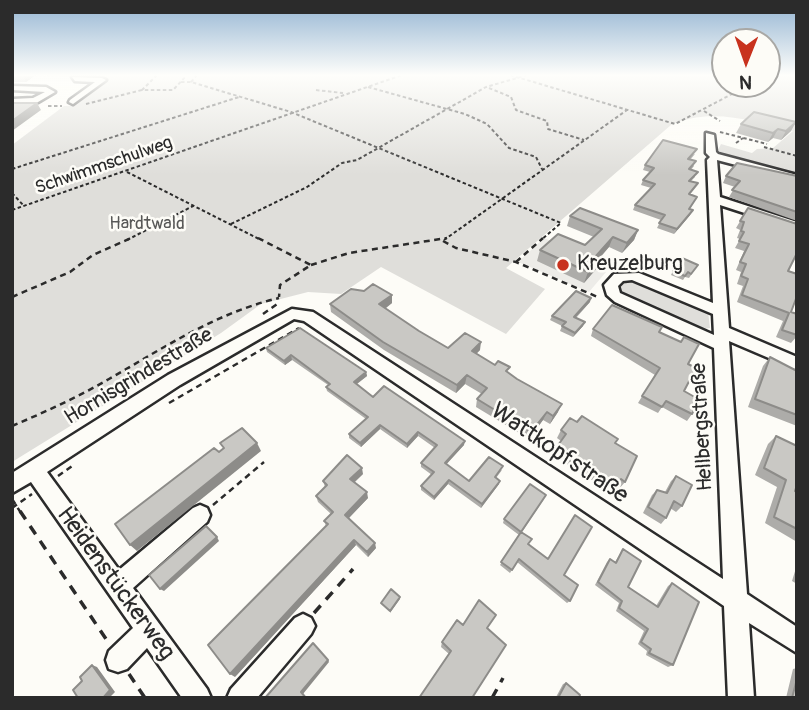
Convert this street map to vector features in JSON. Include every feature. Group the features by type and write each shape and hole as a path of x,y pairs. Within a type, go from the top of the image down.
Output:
{"street":[{"name":"Hellbergstraße","path":"713,133 711,153 715,156 712,160 719,311 741,698"},
{"path":"715,156 797,178"},
{"path":"714,199 797,226"},
{"path":"719,311 643,278 622,276 611,285 614,295 721,338 797,364"},
{"name":"Wattkopfstraße","path":"292,312 313,320 797,641"},
{"name":"Hornisgrindestraße","path":"12,484 38,477 174,380 292,312"},
{"name":"Heidenstückerweg","path":"38,477 198,698"},
{"path":"117,587 200,515"},
{"path":"240,698 303,626"},
{"path":"118,660 148,630"}],"path":[{"path":"12,169 206,108"},
{"path":"278,108 506,198 561,223 516,262"},
{"name":"Schwimmschulweg","path":"12,210 127,172 302,108"},
{"path":"446,108 486,124 509,148 536,157 542,169"},
{"path":"515,108 547,121 548,130 584,140"},
{"path":"621,108 674,124 709,108"},
{"path":"231,224 307,187 342,163 380,148 449,109"},
{"path":"292,312 279,298 280,285 311,265 349,253 443,242 627,110"},
{"path":"704,111 720,121"},
{"path":"713,133 744,137 767,144"},
{"path":"736,143 744,137"},
{"path":"764,147 797,156"},
{"path":"127,172 311,265"},
{"path":"12,193 24,206"},
{"path":"12,297 70,272 93,255 161,225 193,206"},
{"path":"443,242 456,248 516,262 601,299 614,295"},
{"path":"592,259 622,276"},
{"path":"593,264 603,268 606,265"},
{"path":"12,426 87,392 121,369 226,312 279,298"},
{"path":"163,406 313,320"},
{"path":"200,515 264,461"},
{"path":"14,507 38,477 78,463"},
{"path":"12,499 14,507 145,698"},
{"path":"303,626 353,569"},
{"path":"492,698 503,678"}],"shaded area":[{"name":"Kreuzelburg","path":"544,238 603,263 597,268 606,272 589,292 518,262"}],"green space":[{"name":"Hardtwald","path":"61,108 797,108 797,176 723,155 718,150 721,144 752,153 757,149 773,148 793,131 717,116 671,125 506,268 545,289 506,334 381,267 341,294 308,292 261,304 221,333 12,462 12,145"},
{"path":"633,279 708,311 710,328 696,330 618,294 617,283"}],"building":[{"path":"12,108 30,108 12,121"},
{"path":"754,112 796,122 786,131 778,129 773,133 741,124"},
{"path":"663,140 697,149 688,159 696,161 689,169 698,172 689,181 698,183 689,194 697,197 689,209 693,210 677,229 659,223 665,215 635,205 655,184 643,180 654,168 645,165"},
{"path":"737,163 797,176 797,212 732,190 740,181 726,176"},
{"path":"580,208 638,230 627,243 613,237 596,256 601,258 588,272 540,250 558,234 585,245 602,229 570,216"},
{"path":"748,208 797,224 797,253 788,271 797,274 797,296 791,312 797,314 797,335 782,330 789,313 742,295 748,279 741,276 746,264 740,262 749,244 739,241 744,232 741,231 744,222 740,221"},
{"path":"682,258 698,265 691,274 688,272 685,276 673,271"},
{"path":"373,284 392,295 379,304 419,331 448,348 465,333 481,342 472,351 495,365 498,361 510,367 506,371 517,379 562,404 553,416 547,412 531,432 477,399 487,388 467,375 457,385 383,342 330,304 351,289 364,291"},
{"path":"576,291 591,298 574,317 585,322 575,333 562,326 566,322 552,316"},
{"path":"612,305 662,327 659,332 681,342 684,337 699,344 688,364 696,368 684,391 700,400 692,414 666,401 662,407 642,396 660,368 593,329"},
{"path":"300,328 366,372 354,382 373,397 384,386 465,441 445,463 469,481 489,457 503,466 495,477 500,481 482,504 449,480 434,497 421,486 434,472 421,463 437,445 418,432 407,444 380,425 360,443 349,434 368,417 326,387 330,384 291,355 284,361 266,348"},
{"path":"770,357 797,371 797,415 755,399"},
{"path":"582,416 618,439 615,443 637,456 625,482 621,479 617,486 556,448 566,434 561,430 570,418 577,422"},
{"path":"242,428 257,443 130,545 115,524 214,448 219,452 224,448 220,443"},
{"path":"776,436 797,446 797,529 774,517 786,480 764,468"},
{"path":"347,455 362,468 350,479 367,492 345,515 375,543 367,552 354,540 230,674 208,645 328,524 324,521 333,512 316,496 327,485 323,481"},
{"path":"676,476 692,485 682,506 674,501 666,518 648,507 657,490 667,493"},
{"path":"530,484 546,495 521,532 504,519"},
{"path":"575,515 592,527 564,575 578,585 570,601 519,559 512,570 501,562 521,532 532,539 528,544 548,559"},
{"path":"206,526 217,537 160,589 149,575"},
{"path":"623,549 641,561 628,587 658,607 672,583 699,602 673,665 649,653 651,649 641,642 648,629 619,608 622,601 598,582 610,559 616,563"},
{"path":"391,589 400,597 390,611 381,603"},
{"path":"479,600 496,615 487,628 506,645 472,698 419,698 451,651 442,642 457,620 463,625"},
{"path":"313,643 328,660 301,692 306,698 265,698"},
{"path":"92,665 110,690 103,698 78,698 73,690 82,681 80,677"},
{"path":"797,679 797,698 792,698"},
{"path":"566,683 580,695 579,698 559,696"}],"place":[{"name":"Kreuzelburg","path":"563,265"}]}
